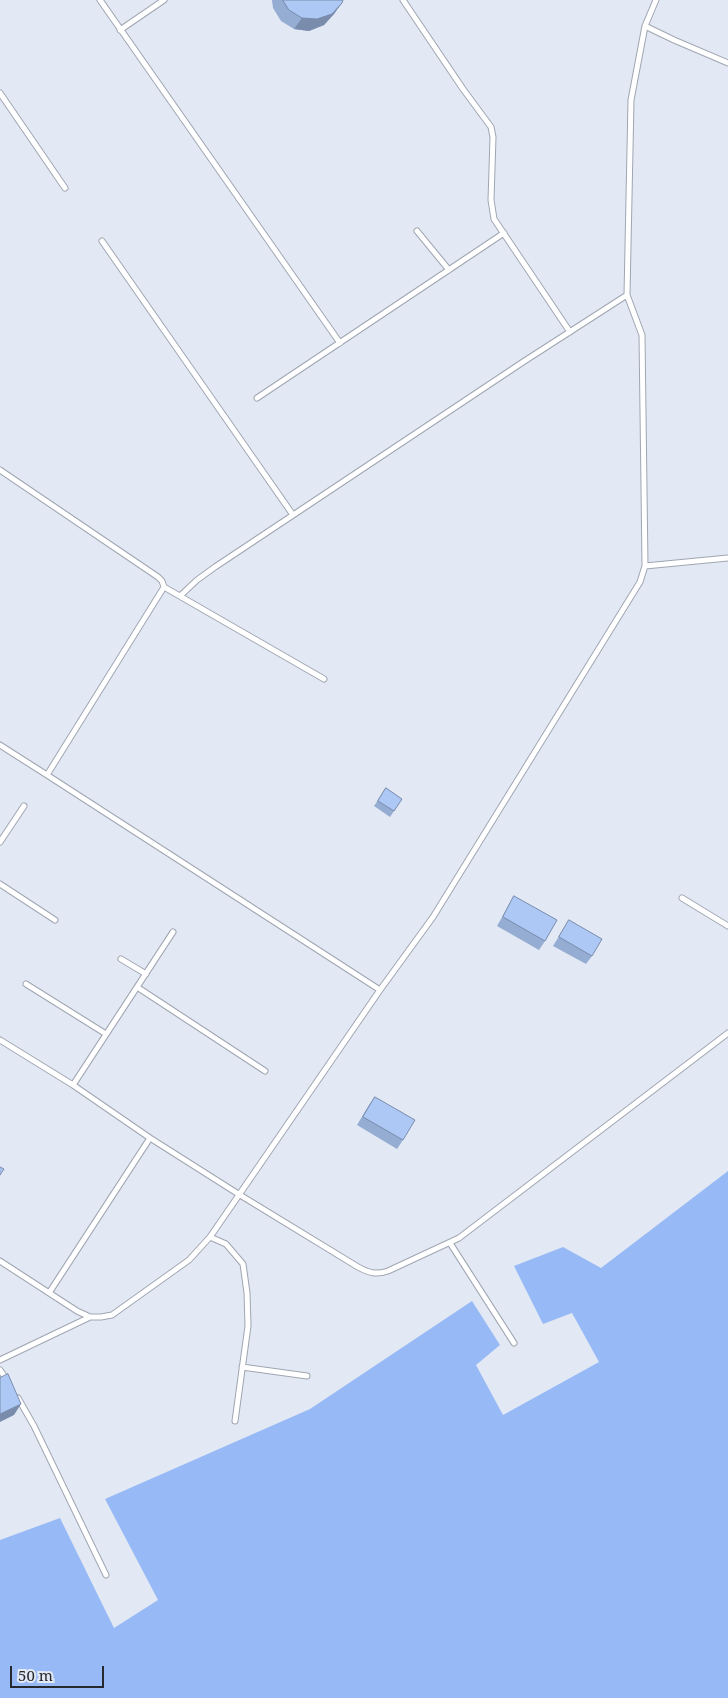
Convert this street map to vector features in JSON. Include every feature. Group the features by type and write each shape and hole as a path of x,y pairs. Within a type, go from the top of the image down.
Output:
{"lane":[{"path":"100,0 340,343"},
{"path":"120,30 164,0"},
{"path":"403,0 491,127 493,137 491,200 494,219 570,332"},
{"path":"0,1261 77,1311 90,1316 102,1317 112,1315 189,1260 210,1238 380,990 433,917 640,582 645,566 642,335 627,296 631,100 645,26 656,0"},
{"path":"645,26 728,63"},
{"path":"0,93 65,188"},
{"path":"417,231 449,270"},
{"path":"257,398 504,233"},
{"path":"102,240 293,515"},
{"path":"180,596 196,580 627,296"},
{"path":"0,470 158,577 164,586 324,679"},
{"path":"645,566 728,558"},
{"path":"47,775 164,586"},
{"path":"0,745 380,990"},
{"path":"0,842 24,806"},
{"path":"0,884 55,920"},
{"path":"682,898 728,926"},
{"path":"73,1085 173,932"},
{"path":"121,959 146,974"},
{"path":"26,984 106,1034"},
{"path":"137,987 265,1071"},
{"path":"0,1040 73,1085 150,1138 240,1195 370,1273 378,1274 388,1272 459,1238 728,1033"},
{"path":"49,1293 150,1138"},
{"path":"210,1238 226,1244 243,1264 247,1293 248,1326 235,1421"},
{"path":"450,1243 514,1343"},
{"path":"0,1360 90,1316"},
{"path":"242,1367 307,1376"},
{"path":"0,1370 9,1383"},
{"path":"13,1390 34,1426 106,1575"}],"water":[{"path":"728,1171 728,1698 0,1698 0,1540 60,1518 114,1628 158,1600 105,1499 310,1409 472,1301 500,1345 476,1365 503,1415 599,1362 572,1313 543,1324 514,1266 563,1247 601,1268"}],"building":[{"path":"283,0 343,0 332,14 317,19 302,18 289,10"},
{"path":"386,788 402,799 394,811 378,801"},
{"path":"514,896 557,920 545,941 503,917"},
{"path":"569,920 602,939 592,956 559,937"},
{"path":"375,1097 415,1120 403,1140 363,1117"},
{"path":"0,1167 4,1169 0,1175"},
{"path":"8,1374 21,1404 0,1414 0,1378"}]}
